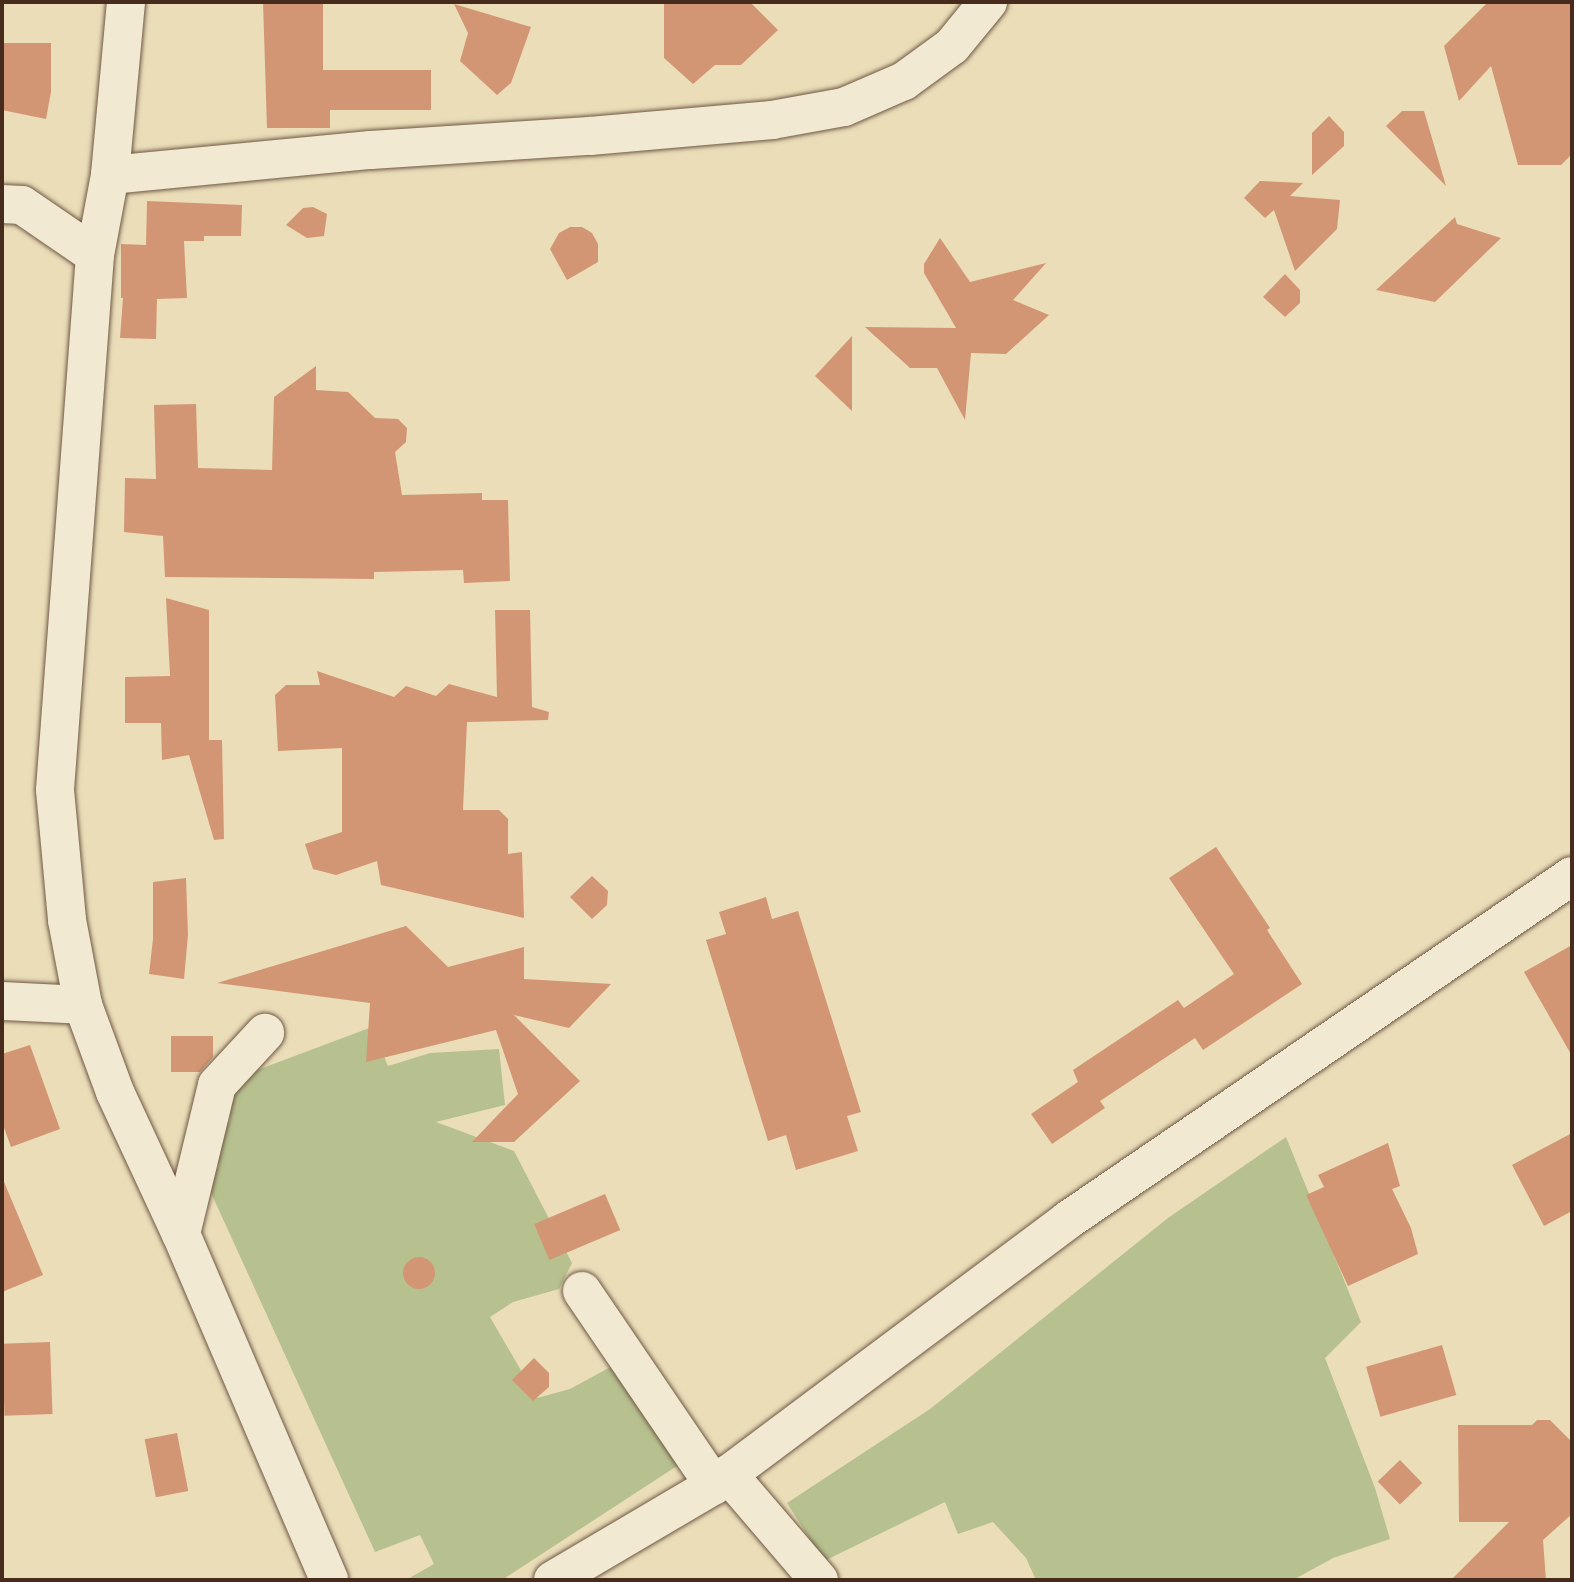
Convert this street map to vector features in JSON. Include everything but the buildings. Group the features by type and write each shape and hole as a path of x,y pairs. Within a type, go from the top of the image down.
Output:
{"street":[{"path":"126,2 110,175 95,255 55,790 67,920 83,1005 115,1092 181,1234 329,1580"},
{"path":"110,175 371,150 666,130 772,120 844,107 904,81 952,46 988,2"},
{"path":"2,204 22,205 95,255"},
{"path":"553,1580 721,1480 1068,1220 1572,876"},
{"path":"2,1001 83,1005"},
{"path":"181,1234 217,1085 265,1033"},
{"path":"582,1291 721,1480 819,1580"}],"green space":[{"path":"372,1027 388,1066 430,1053 499,1049 505,1105 436,1122 514,1151 572,1263 559,1289 513,1302 490,1317 537,1398 570,1389 616,1364 680,1464 502,1580 406,1580 434,1564 420,1535 375,1552 207,1184 219,1166 206,1137 230,1121 231,1080"},
{"path":"1286,1137 1361,1322 1325,1358 1375,1488 1390,1539 1333,1558 1293,1580 1036,1580 1026,1558 993,1522 958,1534 945,1502 824,1561 787,1503 930,1409 1168,1218"}]}
